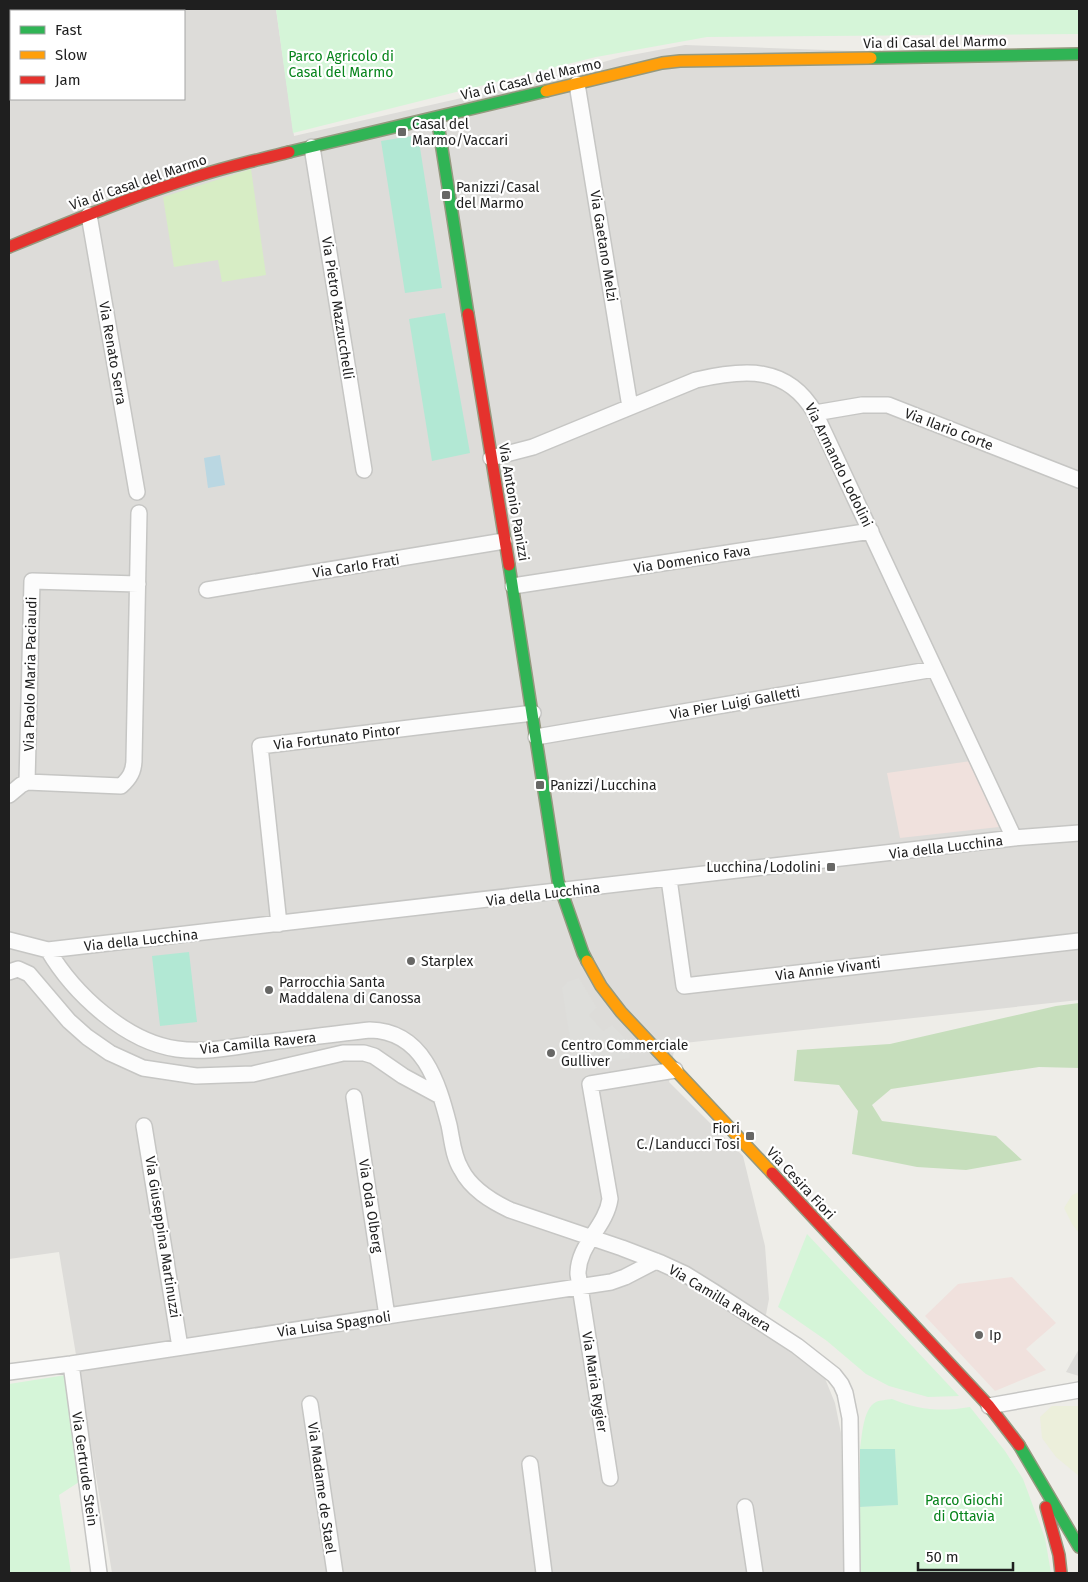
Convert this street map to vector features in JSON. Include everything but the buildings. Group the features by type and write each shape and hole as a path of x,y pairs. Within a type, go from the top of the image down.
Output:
{"street":[{"name":"Via di Casal del Marmo","path":"9,247 89,215 232,166 662,64 680,61 1079,54"},
{"name":"Via Gaetano Melzi","path":"577,84 630,407"},
{"name":"Via Antonio Panizzi","path":"437,118 561,891"},
{"name":"Via Pietro Mazzucchelli","path":"312,147 364,470"},
{"name":"Via Renato Serra","path":"89,215 137,492"},
{"name":"Via Armando Lodolini","path":"491,458 533,447 696,380 753,372 769,375 791,385 806,398 815,412 1014,838"},
{"name":"Via Ilario Corte","path":"815,412 862,405 888,405 1079,480"},
{"path":"9,795 27,782 121,786 131,776 134,766 139,513"},
{"name":"Via Domenico Fava","path":"513,586 872,531"},
{"name":"Via Carlo Frati","path":"207,590 504,541"},
{"name":"Via Paolo Maria Paciaudi","path":"27,782 32,581 138,584"},
{"name":"Via Pier Luigi Galletti","path":"536,737 934,669"},
{"name":"Via Fortunato Pintor","path":"279,924 260,746 533,713"},
{"name":"Via della Lucchina","path":"9,940 48,950 1014,838 1079,833"},
{"name":"Via Annie Vivanti","path":"669,879 684,986 1079,941"},
{"name":"Via Cesira Fiori","path":"561,891 584,953 601,986 621,1012 989,1406 1018,1445 1079,1546"},
{"name":"Via Camilla Ravera","path":"48,950 60,968 81,992 110,1018 140,1038 152,1043 177,1049 216,1049 379,1030 398,1036 415,1048 429,1068 440,1096 461,1171 473,1186 493,1202 510,1210 656,1261 694,1280 797,1346 828,1370 841,1384 846,1396 850,1418 852,1573"},
{"name":"Via Camilla Ravera","path":"9,972 18,969 29,974 78,1030 97,1044 143,1068 196,1076 224,1076 253,1074 348,1053 366,1053 440,1096"},
{"path":"125,1060 140,1038"},
{"name":"Via Maria Rygier","path":"610,1478 579,1286 579,1260 606,1214 610,1199 590,1084 675,1070"},
{"name":"Via Oda Olberg","path":"354,1097 388,1316"},
{"name":"Via Giuseppina Martinuzzi","path":"144,1126 180,1347"},
{"name":"Via Luisa Spagnoli","path":"9,1372 388,1316 620,1279 656,1261"},
{"name":"Via Gertrude Stein","path":"71,1364 99,1573"},
{"path":"989,1406 1079,1390"},
{"name":"Via Madame de Stael","path":"310,1404 335,1573"},
{"path":"530,1464 544,1573"},
{"name":"Via Cesira Fiori","path":"1040,1483 1059,1555 1061,1573"},
{"path":"746,1508 755,1573"}],"shaded area":[{"path":"9,9 276,9 294,136 537,81 621,57 685,45 1079,59 1079,1000 675,1044 669,1082 743,1156 765,1246 769,1299 763,1330 824,1376 835,1403 841,1433 844,1573 112,1573 59,1252 9,1259"},
{"path":"971,761 999,827 900,838 887,773"},
{"path":"579,978 597,1008 589,1015 603,1031 612,1025 623,1036 629,1049 630,1058 589,1065 587,1056 573,1058 562,988 567,982"},
{"path":"1012,1277 1056,1323 1026,1349 1046,1370 995,1391 925,1316 958,1284"},
{"path":"1079,1349 1079,1376 1066,1372"}],"green space":[{"name":"Parco Agricolo di Casal del Marmo","path":"276,9 1079,9 1079,34 707,37 596,57 293,133"},
{"path":"418,135 442,288 405,293 381,141"},
{"path":"251,169 266,275 222,282 218,260 174,267 163,197"},
{"path":"445,313 470,453 432,461 409,319"},
{"path":"189,952 197,1022 160,1026 152,956"},
{"path":"1079,1003 1079,1068 1039,1067 891,1089 872,1105 882,1121 996,1136 1022,1160 966,1170 917,1167 852,1154 858,1111 839,1085 794,1081 797,1050 890,1044 1056,1006"},
{"path":"1079,1192 1079,1233 1064,1208 1072,1195"},
{"path":"807,1234 959,1396 928,1397 889,1386 866,1374 827,1341 778,1307"},
{"path":"66,1375 79,1482 59,1495 71,1573 9,1573 9,1384"},
{"name":"Parco Giochi di Ottavia","path":"892,1399 911,1406 930,1409 970,1407 1005,1451 1023,1479 1045,1538 1051,1573 860,1573 860,1507 897,1505 895,1449 860,1449 868,1410 876,1402"},
{"path":"1052,1406 1079,1406 1079,1476 1056,1457 1042,1438 1040,1417"},
{"path":"860,1449 895,1449 898,1505 860,1507"}],"water":[{"path":"220,455 225,485 208,488 204,458"}],"traffic: fast":[{"path":"871,58 1079,54"},
{"path":"289,152 546,91"},
{"path":"437,117 468,314"},
{"path":"509,565 558,881 587,961"},
{"path":"1019,1445 1079,1547"}],"traffic: slow":[{"path":"546,91 662,63 680,61 871,58"},
{"path":"587,961 601,986 621,1012 772,1173"}],"traffic: jam":[{"path":"9,247 92,213 176,183 289,152"},
{"path":"468,314 509,565"},
{"path":"772,1173 989,1406 1019,1445"},
{"path":"1046,1507 1059,1555 1061,1573"}],"place":[{"name":"Casal del Marmo/Vaccari","path":"402,132"},
{"name":"Panizzi/Casal del Marmo","path":"446,195"},
{"name":"Panizzi/Lucchina","path":"540,785"},
{"name":"Lucchina/Lodolini","path":"831,867"},
{"name":"Starplex","path":"411,961"},
{"name":"Parrocchia Santa Maddalena di Canossa","path":"269,990"},
{"name":"Centro Commerciale Gulliver","path":"551,1053"},
{"name":"Fiori C./Landucci Tosi","path":"750,1136"},
{"name":"Ip","path":"979,1335"}]}
